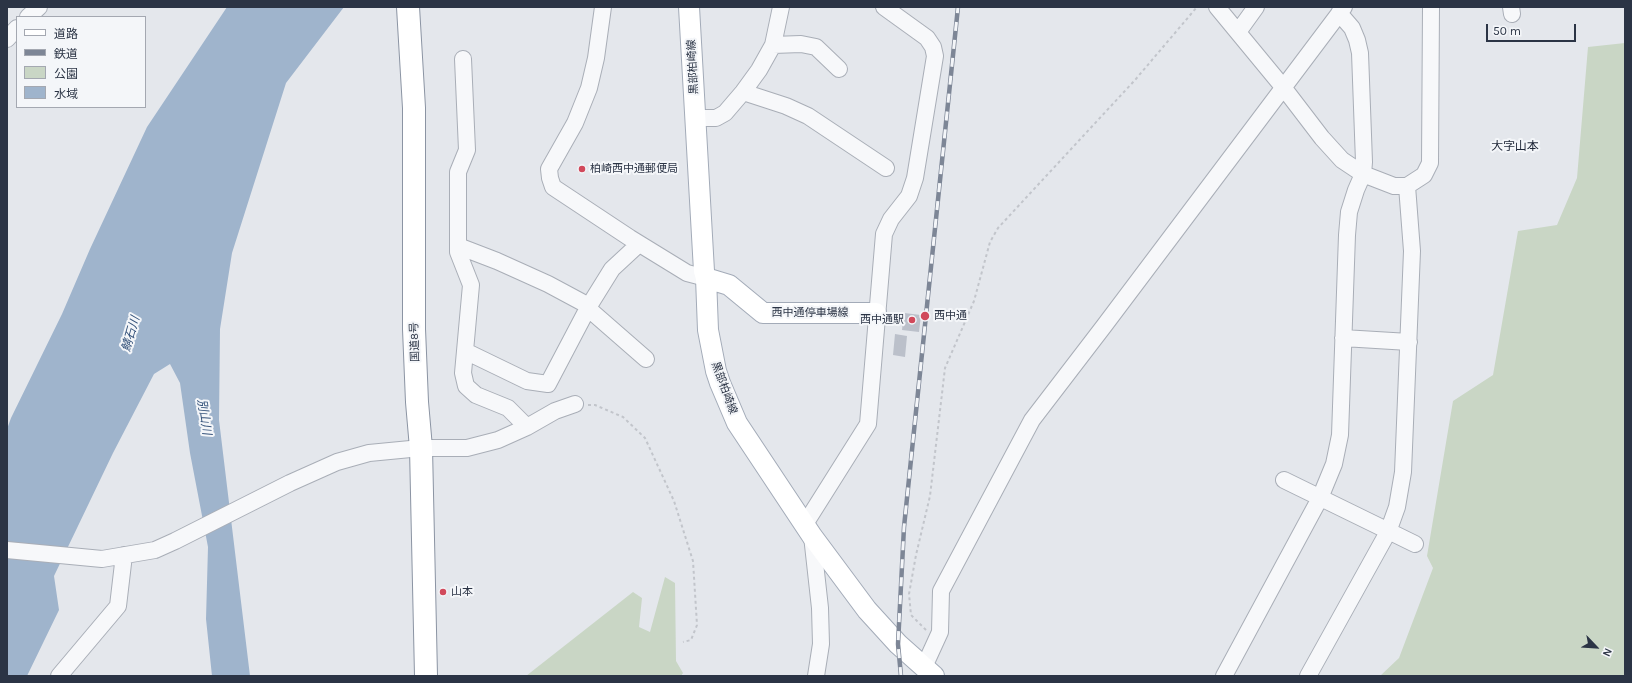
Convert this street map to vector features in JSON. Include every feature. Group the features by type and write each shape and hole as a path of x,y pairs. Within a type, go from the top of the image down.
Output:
{"highway":[{"name":"国道8号","path":"408,7 414,108 414,329 417,402 421,448 426,676"}],"main road":[{"name":"黒部柏崎線","path":"689,7 708,330 716,371 720,383 737,423 809,530 867,610 898,644 929,671"},
{"name":"西中通停車場線","path":"706,278 729,285 763,313 876,313"}],"street":[{"path":"29,16 39,7"},
{"path":"603,7 596,58 589,88 575,123 549,169 553,187 639,244 687,273 706,278"},
{"path":"696,118 716,118 725,113 743,92 759,70 773,45 781,7"},
{"path":"816,676 821,644 820,608 809,530 868,424 876,313 884,234 891,219 909,196 916,178 935,56 933,46 927,38 884,7"},
{"path":"1217,7 1283,87 1322,138 1342,160 1363,174 1394,186 1407,186 1424,175 1430,163 1431,7"},
{"path":"1238,32 1256,7"},
{"path":"929,671 940,632 941,591 1032,420 1341,10 1352,28 1360,53 1363,174 1349,212 1340,435 1334,464 1320,498 1224,676"},
{"path":"7,38 16,29"},
{"path":"773,45 802,44 816,47 839,69"},
{"path":"463,59 467,150 458,172 458,252 471,285 463,373 466,386 476,395 508,408 527,426"},
{"path":"743,92 786,106 808,116 886,168"},
{"path":"1308,676 1388,532 1397,507 1403,472 1412,251 1407,186"},
{"path":"465,351 527,381 548,384 589,306 612,269 639,244"},
{"path":"458,246 516,269 589,306 591,311 646,359"},
{"path":"1343,338 1409,342"},
{"path":"7,550 102,559 155,550 176,541 252,501 337,462 369,453 421,448 467,448 498,440 555,411 575,404"},
{"path":"1284,480 1415,544"},
{"path":"59,676 118,606 124,555"}],"path":[{"path":"940,632 931,633 921,626 911,615 909,594 916,555 930,496 946,368 974,301 990,242 998,228 1135,80 1197,7"},
{"path":"575,404 595,405 623,417 645,438 674,502 693,561 697,625 691,640 683,642"}],"green space":[{"path":"1625,43 1625,676 1380,676 1399,658 1433,568 1427,556 1453,401 1493,375 1518,231 1557,225 1577,178 1588,47"},
{"path":"665,577 675,583 676,661 683,673 681,676 526,676 633,592 642,598 639,627 650,632"}],"water":[{"path":"227,7 344,7 286,83 232,253 220,329 219,420 250,676 212,676 206,619 208,547 190,453 180,383 170,364 154,374 113,453 54,576 59,610 27,676 7,676 7,429 62,314 90,249 147,127"}],"building":[{"name":"西中通駅","path":"904,313 921,315 919,332 902,330"},
{"path":"895,334 907,336 905,357 893,355"}],"railway":[{"path":"901,676 898,644 904,527 958,7"}],"place":[{"name":"柏崎西中通郵便局","path":"582,169"},
{"name":"西中通","path":"925,316"},
{"name":"西中通駅","path":"912,320"},
{"name":"山本","path":"443,592"}],"district":[{"name":"大字山本","path":"1515,147"}],"water label":[{"name":"鯖石川","path":"131,334"},
{"name":"別山川","path":"204,417"}]}
